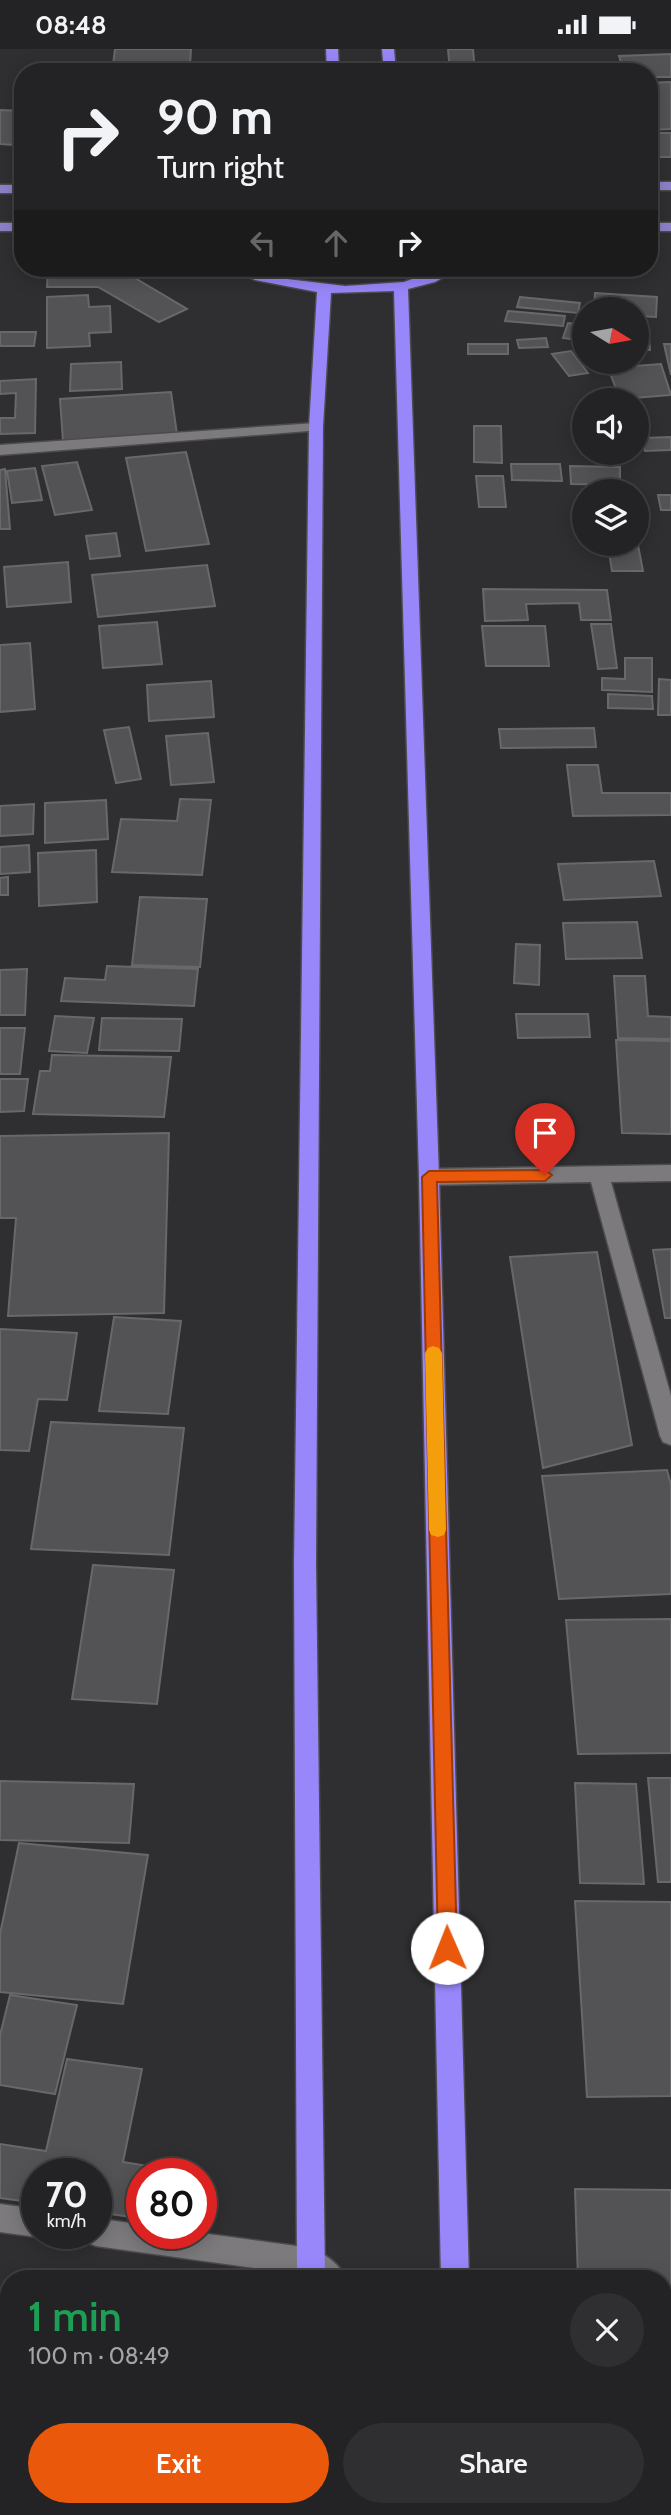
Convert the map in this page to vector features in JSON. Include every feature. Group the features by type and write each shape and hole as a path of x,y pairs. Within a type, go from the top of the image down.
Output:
{"highway":[{"path":"261,277 277,283 324,290 363,290 401,285 425,277"},
{"path":"401,285 429,1177 455,2270"},
{"path":"318,2270 305,1564 316,427 324,290"}],"street":[{"path":"0,450 316,427"},
{"path":"429,1177 671,1173"},
{"path":"599,1174 671,1436"},
{"path":"0,2218 21,2221"},
{"path":"112,2235 302,2270"}],"building":[{"path":"115,49 191,49 190,63 113,63"},
{"path":"448,49 473,49 474,63 449,63"},
{"path":"671,54 671,77 658,77 658,63 621,63 619,56"},
{"path":"671,82 671,129 658,130 658,83"},
{"path":"0,110 14,111 14,145 0,144"},
{"path":"658,133 671,133 671,157 658,157"},
{"path":"48,277 133,277 187,309 159,322 98,287 47,287"},
{"path":"595,293 657,297 656,317 649,317 649,297 595,297"},
{"path":"88,295 89,307 110,306 111,332 89,333 90,346 47,348 47,297"},
{"path":"520,297 572,302 572,312 517,307"},
{"path":"508,311 565,316 563,326 505,321"},
{"path":"568,323 572,324 572,339 563,338"},
{"path":"0,332 36,332 34,346 0,346"},
{"path":"546,338 548,347 519,348 517,340"},
{"path":"468,344 508,344 508,354 468,354"},
{"path":"664,344 671,344 671,375"},
{"path":"571,351 572,375 575,375 569,376 552,354"},
{"path":"121,362 122,389 70,391 71,364"},
{"path":"661,364 671,395 649,397 649,388 616,388 611,375 649,375 649,365"},
{"path":"36,379 35,433 0,434 0,418 15,418 16,393 0,394 0,381"},
{"path":"171,392 177,434 63,441 60,399"},
{"path":"474,426 501,426 502,463 474,462"},
{"path":"671,437 671,450 649,451 649,438"},
{"path":"186,452 209,544 146,551 126,458"},
{"path":"77,462 92,510 55,515 42,466"},
{"path":"511,464 560,464 562,481 512,480"},
{"path":"570,466 620,467 620,479 572,479 571,484"},
{"path":"35,468 42,500 12,503 7,471"},
{"path":"5,469 10,529 0,529 0,470"},
{"path":"476,476 503,476 506,507 479,507"},
{"path":"658,495 671,495 671,510 661,510"},
{"path":"116,533 120,556 90,559 86,536"},
{"path":"610,556 640,556 643,571 612,571"},
{"path":"68,562 71,602 7,607 4,567"},
{"path":"207,565 215,606 98,617 92,575"},
{"path":"483,589 607,590 611,620 581,620 579,603 526,604 528,620 485,621"},
{"path":"157,622 162,664 103,668 99,626"},
{"path":"591,624 611,624 617,668 598,669"},
{"path":"482,626 545,626 549,666 486,666"},
{"path":"30,643 35,709 0,712 0,645"},
{"path":"625,658 652,658 652,692 602,690 602,678 625,679"},
{"path":"659,679 671,680 671,715 658,715"},
{"path":"211,681 214,717 149,721 147,685"},
{"path":"608,694 652,696 653,709 608,708"},
{"path":"129,727 141,779 116,783 104,730"},
{"path":"594,728 596,747 501,748 499,729"},
{"path":"208,733 214,782 171,785 166,736"},
{"path":"567,765 598,765 602,793 671,793 671,815 573,816"},
{"path":"180,799 211,800 202,875 112,872 121,819 177,821"},
{"path":"106,800 108,839 45,843 45,803"},
{"path":"34,804 33,834 0,836 0,806"},
{"path":"29,845 30,872 0,874 0,847"},
{"path":"96,850 97,902 39,906 38,853"},
{"path":"654,861 661,896 564,900 558,864"},
{"path":"8,877 8,895 0,895 0,878"},
{"path":"140,897 207,899 200,967 132,965"},
{"path":"637,922 642,958 566,959 563,923"},
{"path":"516,944 540,945 539,985 514,983"},
{"path":"107,966 198,969 194,1006 61,1001 65,978 105,980"},
{"path":"27,969 25,1015 0,1015 0,970"},
{"path":"614,976 645,976 648,1016 671,1017 671,1039 618,1038"},
{"path":"516,1014 588,1014 590,1037 518,1038"},
{"path":"55,1016 94,1018 87,1053 49,1051"},
{"path":"102,1018 182,1019 179,1051 99,1050"},
{"path":"0,1028 25,1028 20,1074 0,1074"},
{"path":"616,1040 671,1041 671,1134 622,1133"},
{"path":"52,1055 171,1057 164,1117 33,1114 40,1071 50,1071"},
{"path":"0,1079 28,1079 24,1111 0,1112"},
{"path":"169,1133 164,1313 8,1316 16,1218 0,1218 0,1136"},
{"path":"671,1249 671,1318 665,1318 653,1250"},
{"path":"597,1252 632,1445 543,1468 510,1257"},
{"path":"114,1317 181,1321 168,1414 99,1411"},
{"path":"0,1329 77,1333 67,1400 38,1399 29,1451 0,1450"},
{"path":"51,1422 184,1428 169,1555 31,1549"},
{"path":"667,1470 671,1485 671,1594 559,1599 542,1476"},
{"path":"93,1565 174,1570 157,1704 72,1699"},
{"path":"671,1619 671,1753 578,1754 566,1620"},
{"path":"648,1778 671,1778 671,1882 658,1882"},
{"path":"0,1781 134,1784 129,1843 0,1840"},
{"path":"575,1783 636,1784 644,1884 580,1883"},
{"path":"19,1843 148,1855 123,2004 0,1992 0,1934"},
{"path":"575,1901 671,1902 671,2096 587,2097"},
{"path":"10,1995 77,2005 55,2094 0,2085 0,2035"},
{"path":"67,2059 142,2069 123,2162 126,2162 126,2216 112,2214 112,2158 21,2158 21,2201 0,2198 0,2144 46,2151"},
{"path":"575,2189 671,2190 671,2270 578,2270"}],"slow traffic":[{"path":"433,1353 438,1530"}],"route":[{"path":"447,1948 429,1177 545,1175"}]}
